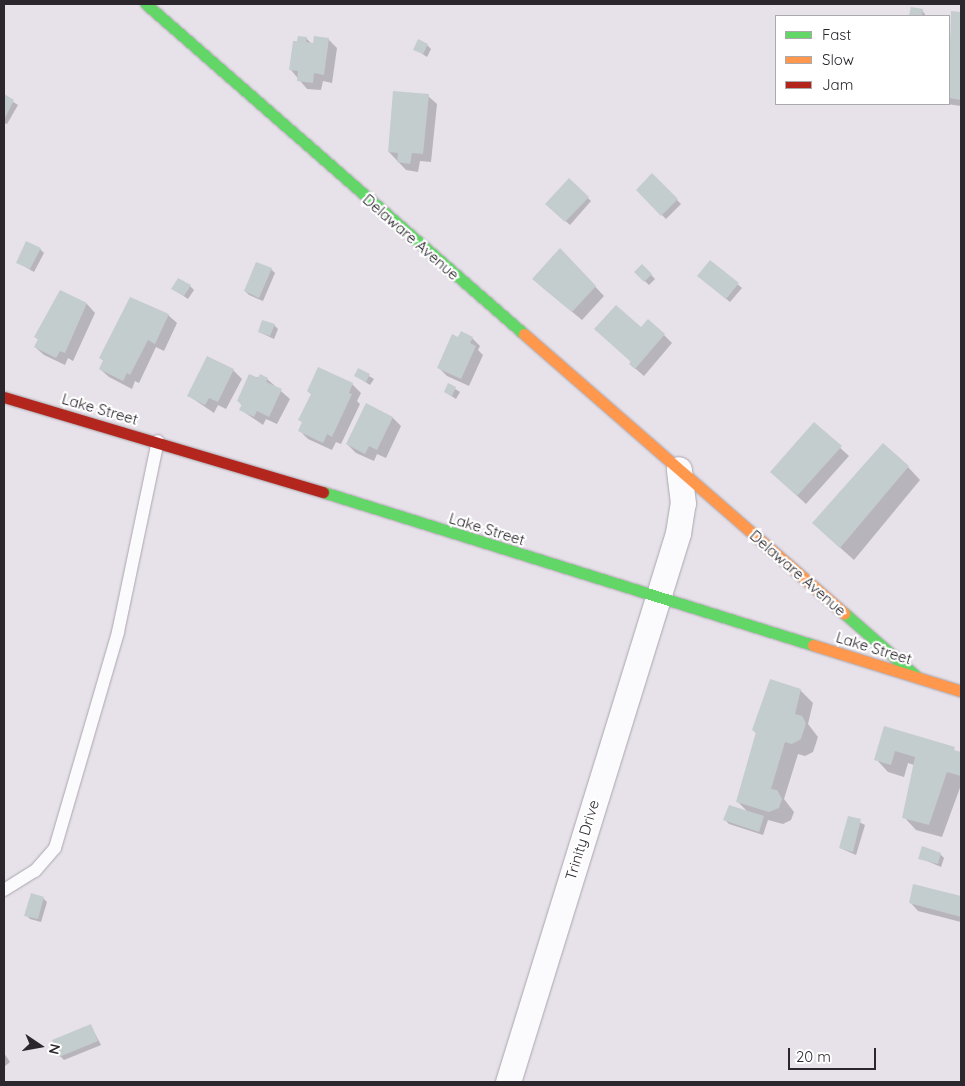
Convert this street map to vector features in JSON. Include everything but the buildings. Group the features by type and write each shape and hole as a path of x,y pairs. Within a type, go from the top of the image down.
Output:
{"street":[{"name":"Delaware Avenue","path":"146,4 917,677"},
{"name":"Lake Street","path":"4,397 158,441 656,598 961,691"},
{"path":"656,598 678,533 683,503 678,469"},
{"name":"Trinity Drive","path":"508,1082 656,598"}],"lane":[{"path":"4,890 35,871 55,848 118,632 158,441"}],"traffic: fast":[{"path":"146,4 524,334"},
{"path":"323,492 813,645"},
{"path":"844,613 917,677"}],"traffic: slow":[{"path":"524,334 844,613"},
{"path":"813,645 961,691"}],"traffic: jam":[{"path":"4,397 323,492"}]}
